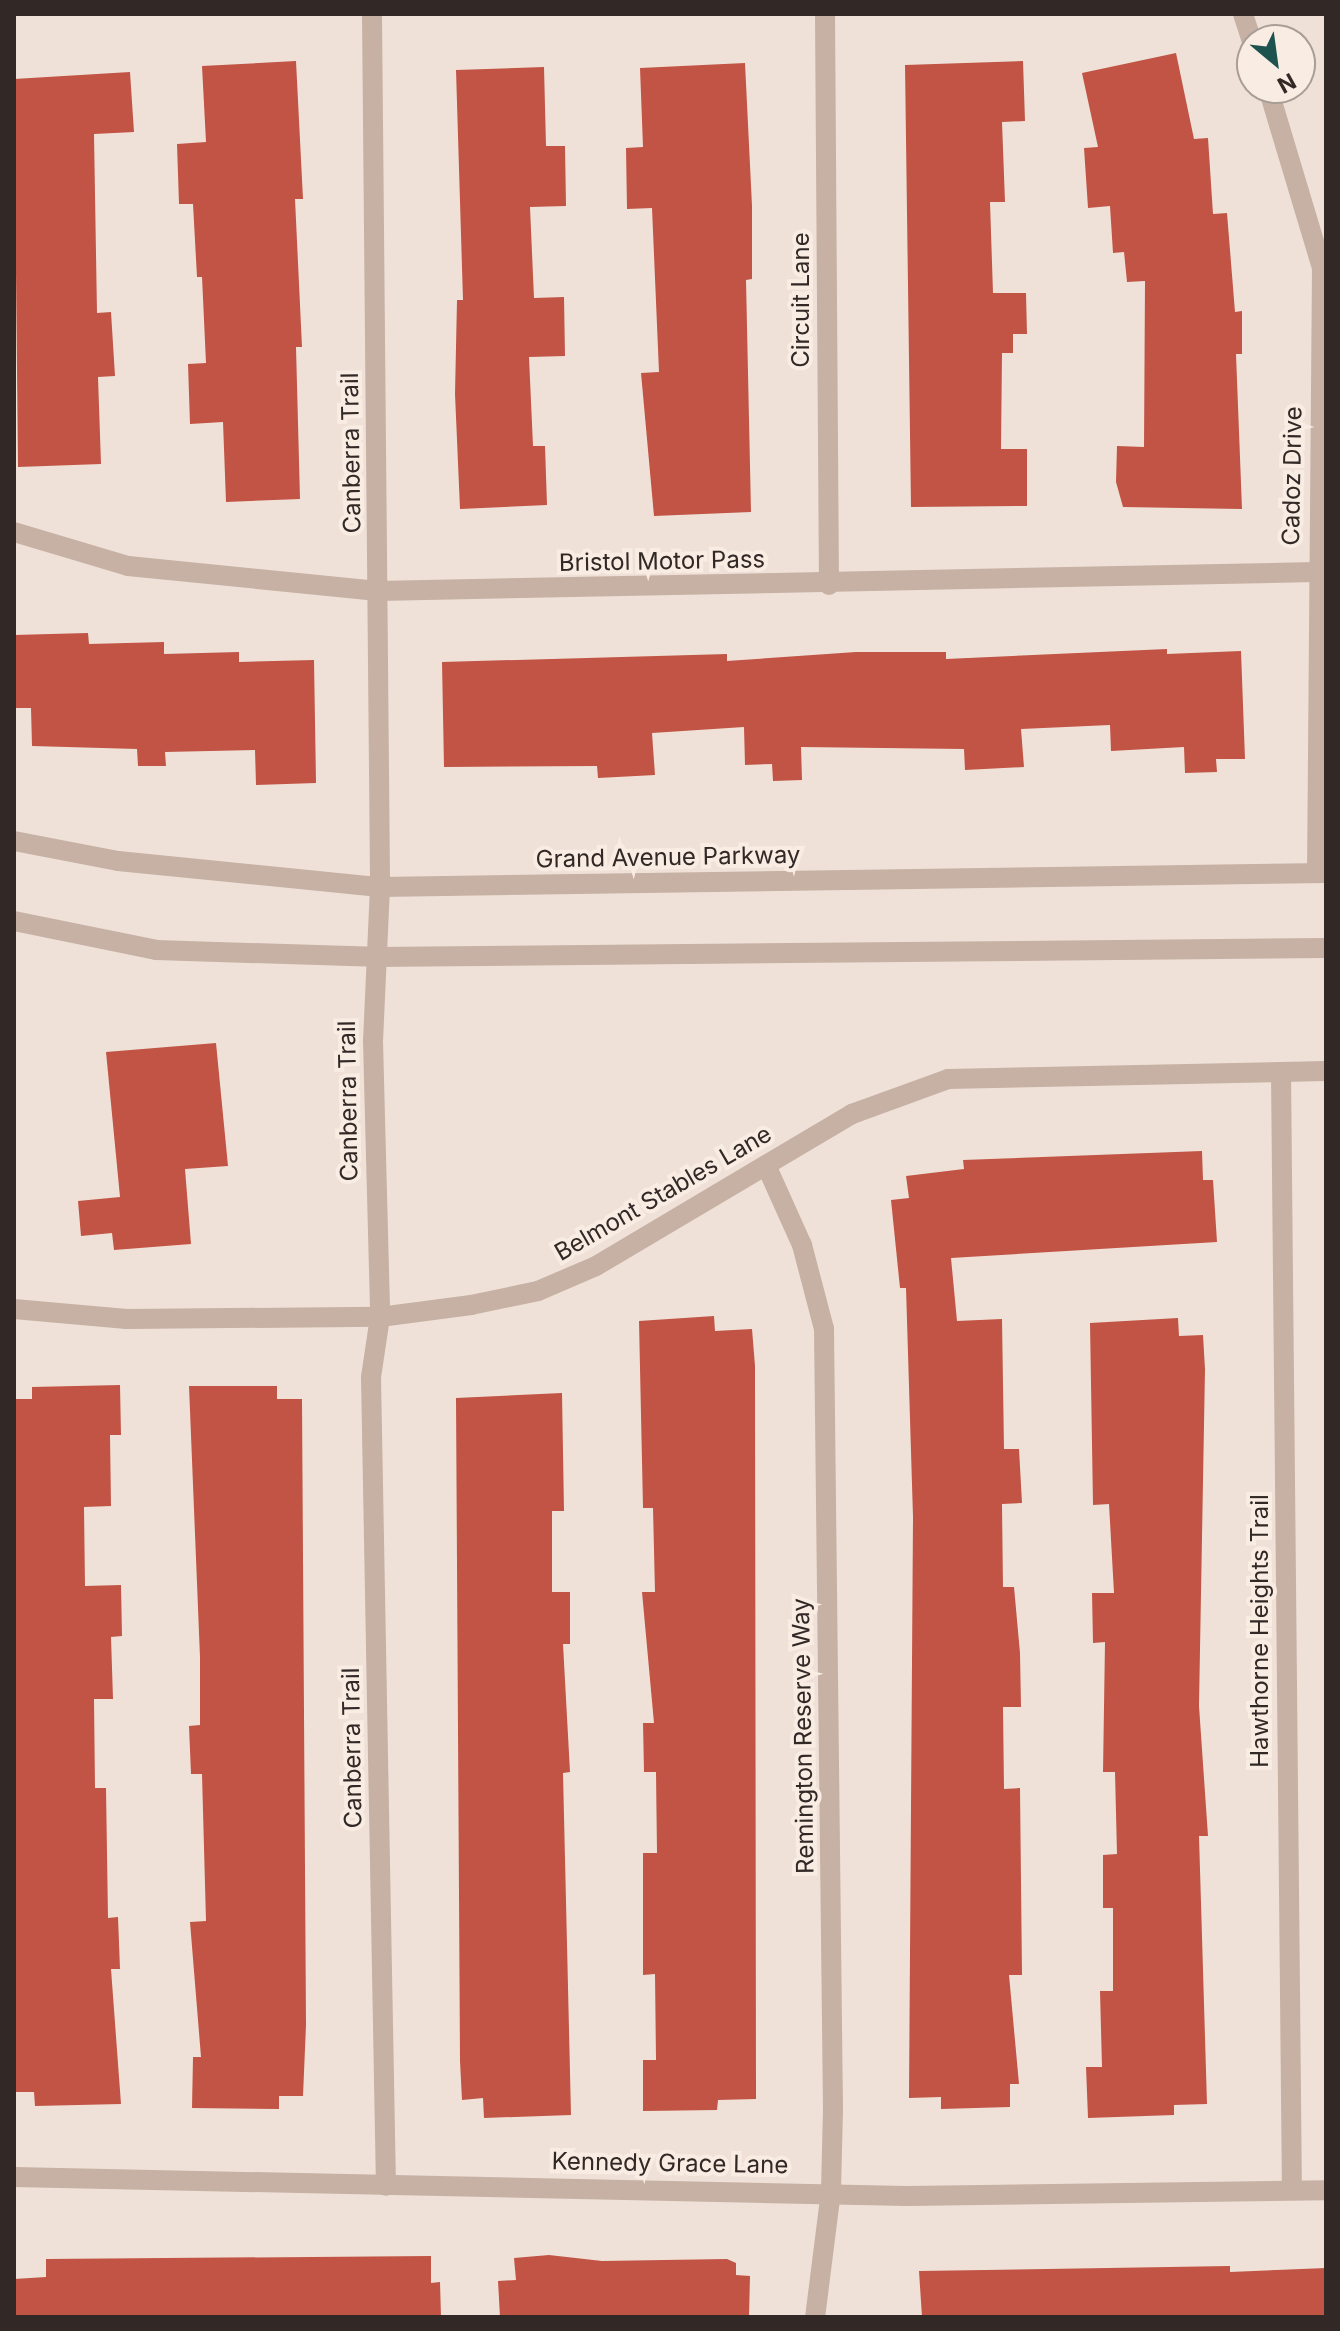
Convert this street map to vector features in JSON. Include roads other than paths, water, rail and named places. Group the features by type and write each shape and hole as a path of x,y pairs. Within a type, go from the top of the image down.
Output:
{"street":[{"name":"Canberra Trail","path":"372,14 380,887 374,957 380,1317 371,1377 386,2186"},
{"name":"Circuit Lane","path":"825,14 829,585"},
{"name":"Cadoz Drive","path":"1273,104 1322,268 1316,572 1321,873"},
{"name":"Bristol Motor Pass","path":"14,532 128,566 378,591 829,585 1316,572"},
{"name":"Grand Avenue Parkway","path":"14,841 118,861 380,887 1321,873"},
{"path":"14,921 156,950 374,957 1326,948"},
{"name":"Belmont Stables Lane","path":"14,1309 127,1319 380,1317 538,1291 596,1266 852,1114 948,1079 1326,1071"},
{"name":"Hawthorne Heights Trail","path":"1281,1072 1292,2190"},
{"name":"Remington Reserve Way","path":"766,1165 802,1245 824,1329 831,2191 815,2317"},
{"name":"Kennedy Grace Lane","path":"14,2177 386,2186 831,2191 907,2196 1326,2190"}]}
